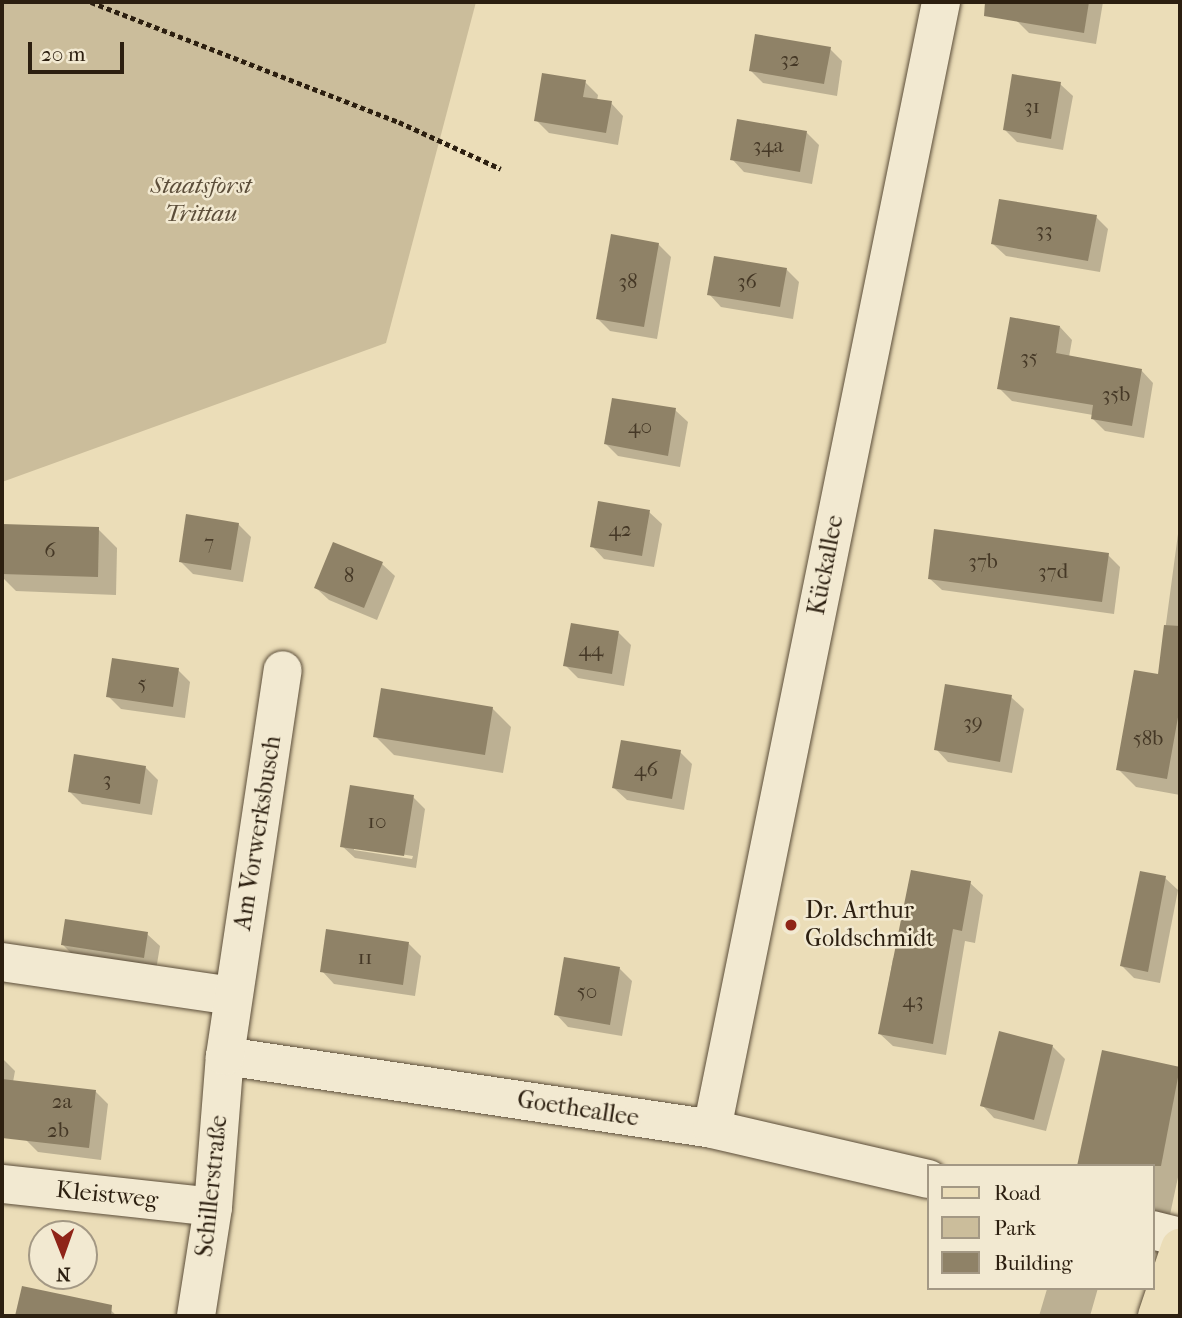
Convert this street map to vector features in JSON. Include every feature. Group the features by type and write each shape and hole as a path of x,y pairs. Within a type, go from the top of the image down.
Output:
{"main road":[{"path":"1157,1316 1180,1248"}],"street":[{"name":"Kückallee","path":"712,1129 941,2"},
{"name":"Am Vorwerksbusch","path":"225,1056 283,670"},
{"path":"2,962 233,996"},
{"name":"Goetheallee","path":"225,1056 712,1129 926,1179"},
{"name":"Schillerstraße","path":"196,1316 213,1207 225,1056"},
{"name":"Kleistweg","path":"2,1184 213,1207"},
{"path":"1154,1230 1180,1237"}],"path":[{"path":"92,2 399,122 501,169"}],"green space":[{"name":"Staatsforst Trittau","path":"2,2 476,2 386,343 2,482"}],"building":[{"path":"985,2 1089,2 1084,33 984,16"},
{"path":"755,34 831,47 824,84 749,71"},
{"path":"542,73 586,80 583,97 612,101 606,133 534,121"},
{"path":"1012,74 1061,82 1051,139 1003,130"},
{"path":"737,119 807,131 800,172 730,160"},
{"path":"999,199 1097,215 1088,261 991,244"},
{"path":"611,234 659,243 644,327 596,319"},
{"path":"714,256 787,268 780,307 707,295"},
{"path":"1010,317 1060,326 1056,353 1142,369 1132,426 1091,419 1093,405 997,389"},
{"path":"612,398 676,408 668,456 604,444"},
{"path":"598,501 650,510 642,556 590,547"},
{"path":"186,514 239,523 231,570 179,562"},
{"path":"2,524 99,527 98,577 2,574"},
{"path":"934,529 1109,553 1102,602 928,579"},
{"path":"333,542 383,562 364,608 314,588"},
{"path":"571,623 619,631 612,674 563,666"},
{"path":"1164,625 1180,626 1180,706 1167,779 1116,770 1134,670 1158,674"},
{"path":"112,658 179,668 173,707 106,697"},
{"path":"945,684 1012,695 1000,762 934,750"},
{"path":"381,688 493,707 485,755 373,737"},
{"path":"621,740 681,750 672,799 612,788"},
{"path":"74,754 146,766 140,804 68,792"},
{"path":"350,785 414,795 404,856 340,847"},
{"path":"911,870 971,881 962,931 953,929 933,1044 878,1034"},
{"path":"1140,871 1166,876 1148,972 1120,966"},
{"path":"65,919 148,932 144,958 61,945"},
{"path":"326,929 409,942 403,985 320,972"},
{"path":"564,957 620,967 610,1025 554,1015"},
{"path":"999,1031 1053,1045 1034,1120 980,1106"},
{"path":"1102,1050 1180,1067 1161,1166 1077,1164"},
{"path":"2,1079 96,1090 89,1148 2,1138"},
{"path":"22,1286 28,1287 28,1290 41,1290 112,1305 111,1316 15,1316"}],"place":[{"name":"Dr. Arthur Goldschmidt","path":"791,925"}]}
